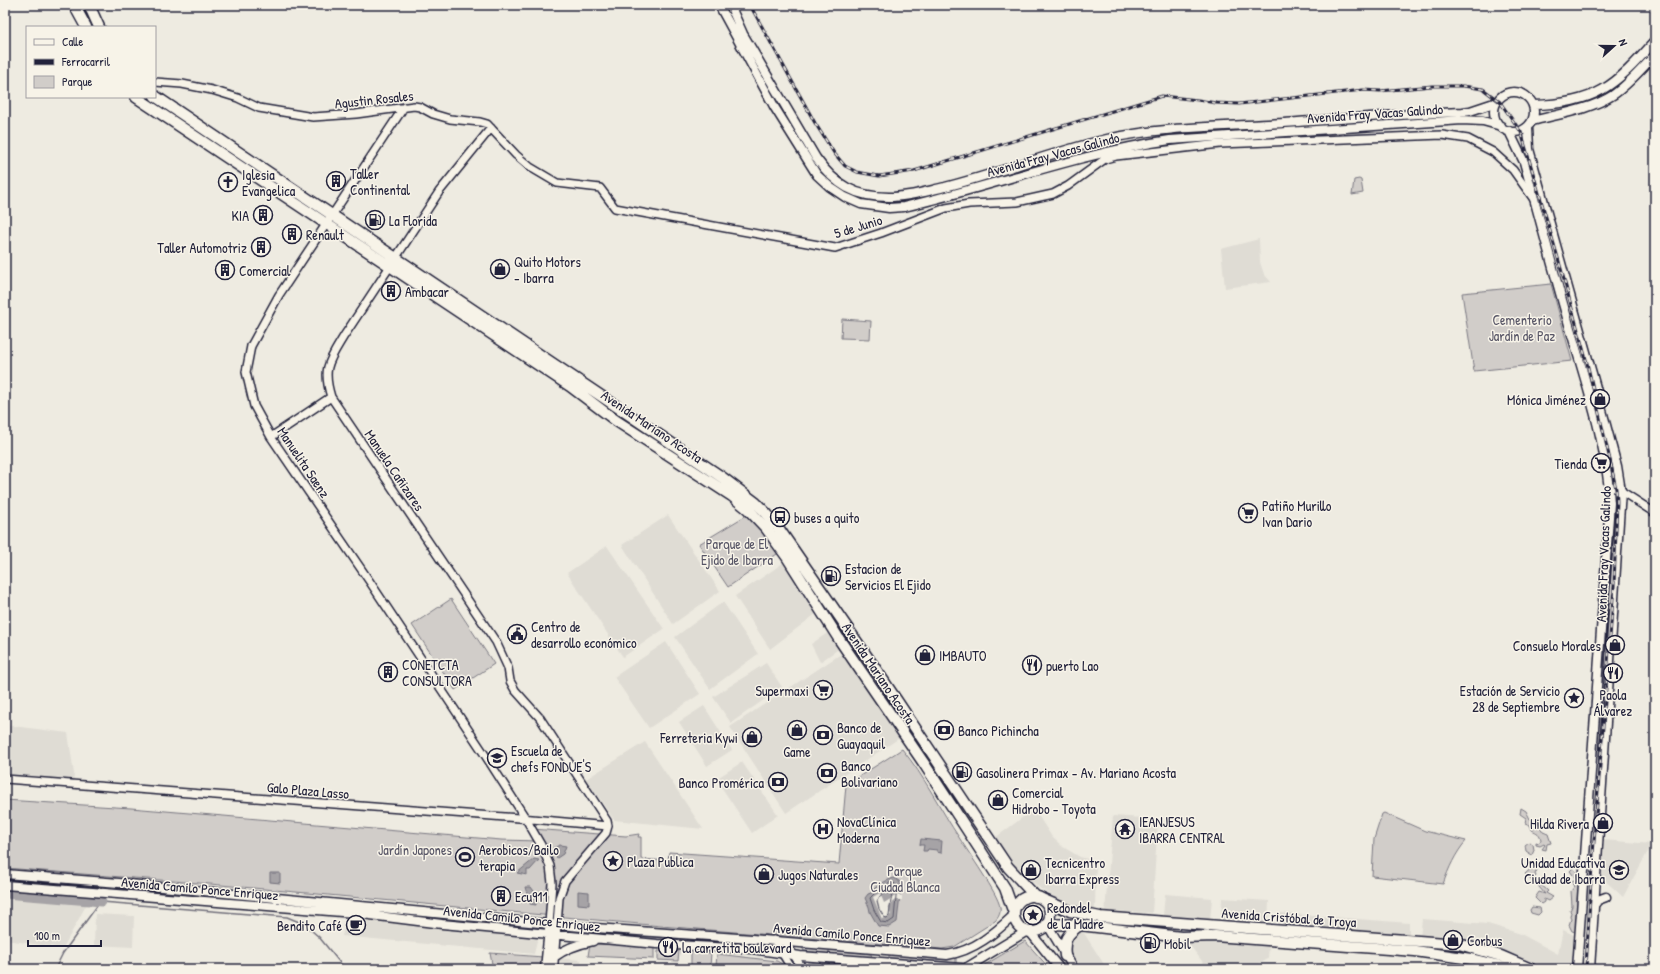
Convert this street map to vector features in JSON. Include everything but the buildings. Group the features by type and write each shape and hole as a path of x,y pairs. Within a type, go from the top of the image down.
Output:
{"highway":[{"path":"74,5 85,26"},
{"path":"89,5 99,26"},
{"name":"Avenida Mariano Acosta","path":"156,97 723,478 766,512 879,674 1008,867 1039,898"},
{"name":"Avenida Mariano Acosta","path":"137,98 566,383 615,420 732,496 748,509 766,528 787,557 839,639 928,769 1005,888 1014,914"},
{"path":"1031,896 1039,898 1046,903 1050,912 1047,924 1038,931 1028,932 1018,925 1014,914 1015,908 1021,900 1031,896"},
{"name":"Avenida Cristóbal de Troya","path":"1039,898 1070,911 1100,917 1459,944 1502,956 1532,969"},
{"name":"Avenida Cristóbal de Troya","path":"1047,924 1080,925 1181,937 1222,937 1415,951 1471,959 1506,969"},
{"path":"1065,956 1066,941 1070,932 1080,925"}],"main road":[{"name":"Avenida Fray Vacas Galindo","path":"719,5 775,108 817,175 830,187 845,197 861,204 875,207 904,207 1002,181 1075,159 1147,143 1170,140 1462,120 1482,121 1501,126"},
{"name":"Avenida Fray Vacas Galindo","path":"730,5 743,34 826,173 836,182 854,191 872,196 910,196 964,182 1107,139 1153,131 1408,114 1470,112 1497,102"},
{"path":"1533,105 1556,105 1578,100 1603,91 1617,81 1655,41"},
{"path":"1530,124 1534,115 1533,105 1527,97 1518,93 1505,95 1497,102 1495,112 1496,118 1501,126 1509,131 1520,131 1530,124 1604,101 1625,86 1655,55"},
{"name":"Avenida Fray Vacas Galindo","path":"1530,124 1529,149 1594,380 1621,491 1590,969"},
{"name":"Avenida Fray Vacas Galindo","path":"1509,131 1524,162 1604,451 1609,486 1610,503 1577,969"},
{"name":"Avenida Camilo Ponce Enriquez","path":"5,874 119,883 553,924 774,940 947,955 959,953 970,948 1003,926 1014,914"},
{"name":"Avenida Camilo Ponce Enriquez","path":"5,885 354,914 685,946 752,949 793,954 975,969"},
{"path":"1595,904 1598,900 1606,897"},
{"path":"438,913 438,923"},
{"path":"545,969 553,924"},
{"path":"1047,924 1074,969"},
{"path":"966,968 1028,932 1060,969"},
{"path":"552,934 554,957 553,969"},
{"path":"554,957 565,949 606,939"}],"street":[{"name":"Agustin Rosales","path":"156,82 182,84 212,90 238,98 259,108 313,117 356,114 404,107 420,107 450,119 480,122 491,128 525,163 557,183 600,188 615,208"},
{"name":"Manuelita Saenz","path":"404,107 354,182 334,216 279,295 250,346 246,372 249,389 254,406 271,437 370,582 526,819 550,866 553,924"},
{"name":"Manuela Cañizares","path":"491,128 439,192 397,258 366,302 332,357 327,368 326,377 331,397 496,642 508,668 510,681 515,690 540,718 607,821 608,826"},
{"name":"5 de Junio","path":"615,208 835,248 881,233 946,208 969,204 1017,202 1053,194 1068,186 1105,159 1116,156 1205,145 1423,135 1464,138 1480,144 1503,160 1513,170 1534,199"},
{"path":"271,437 331,397"},
{"path":"1609,486 1621,491 1655,513"},
{"name":"Galo Plaza Lasso","path":"5,779 608,826"},
{"path":"553,924 559,898 565,881 606,833 608,826"},
{"path":"774,940 792,969"},
{"path":"786,942 802,969"}],"shaded area":[{"path":"1259,239 1260,262 1264,274 1271,282 1225,288 1221,249"},
{"path":"668,515 720,591 673,624 622,545"},
{"path":"607,546 664,629 623,657 567,573"},
{"path":"783,563 817,613 770,649 735,596"},
{"path":"723,602 758,654 710,689 675,637"},
{"name":"Supermaxi","path":"829,632 840,648 820,662 811,644"},
{"path":"666,642 700,694 649,728 614,677"},
{"path":"844,652 901,737 786,813 730,727"},
{"path":"766,663 782,687 731,723 713,697"},
{"path":"704,706 732,750 707,766 679,722"},
{"path":"5,725 68,733 74,774 73,784 5,775"},
{"path":"645,742 703,829 614,820 586,779"},
{"path":"742,762 778,815 752,833 716,779"},
{"path":"1034,809 1052,837 1063,847 1080,857 1096,861 1095,912 1070,906 1041,889 1025,876 1013,863 995,838"},
{"path":"1113,816 1158,819 1152,913 1105,911"},
{"name":"Unidad Educativa Ciudad de Ibarra","path":"1603,840 1652,844 1623,897 1600,876"},
{"path":"5,891 90,898 63,948 5,940"},
{"path":"1165,894 1212,898 1210,921 1163,916"},
{"path":"1222,898 1269,901 1268,923 1221,919"},
{"path":"1280,913 1409,923 1409,934 1279,924"},
{"path":"95,914 134,916 133,947 94,945"},
{"path":"1422,919 1488,924 1521,934 1558,954 1563,930 1576,936 1574,967 1573,969 1550,969 1468,939 1420,938"},
{"path":"353,920 538,936 534,954 342,936 345,925"},
{"path":"1082,930 1107,969 1081,969 1071,954 1070,942"},
{"path":"1186,940 1269,945 1268,959 1250,969 1208,969"},
{"path":"557,958 581,960 581,969 556,969"}],"green space":[{"path":"1354,180 1361,180 1363,193 1352,195"},
{"name":"Cementerio Jardín de Paz","path":"1551,284 1572,361 1474,371 1462,293"},
{"path":"842,319 871,321 870,339 841,338"},
{"name":"Parque de El Ejido de Ibarra","path":"750,513 780,552 728,587 699,544"},
{"path":"451,599 494,664 455,690 412,625"},
{"name":"Parque Ciudad Blanca","path":"902,749 918,771 982,873 994,893 1000,907 998,918 995,921 954,947 942,949 661,926 199,883 5,868 5,800 131,808 501,840 539,841 532,829 626,836 639,834 638,837 641,837 641,859 668,861 669,852 839,864 846,785"},
{"path":"1521,808 1526,811 1530,819 1537,821 1543,832 1548,834 1551,843 1547,844 1546,850 1542,849 1545,845 1544,844 1540,846 1536,845 1536,842 1539,843 1541,840 1540,836 1532,830 1530,825 1525,823 1526,818 1520,814"},
{"path":"1384,813 1425,831 1466,841 1453,861 1443,884 1372,876 1374,839 1382,814"},
{"path":"1529,842 1533,844 1534,850 1532,855 1526,851 1525,845"},
{"path":"1535,865 1537,870 1535,874 1536,876 1532,881 1525,874"},
{"path":"1573,868 1580,876 1576,932 1572,931 1569,925 1572,906 1571,891 1575,886 1572,881 1576,879 1570,871"},
{"path":"1539,883 1548,891 1546,893 1553,897 1548,901 1544,899 1544,902 1541,904 1535,898 1539,892 1545,894 1539,887"},
{"path":"1532,907 1540,908 1541,912 1538,915 1531,913 1530,910"},
{"path":"444,917 534,926 534,930 444,921"},
{"path":"584,929 678,938 678,942 583,934"},
{"path":"692,938 767,943 768,948 692,943"},
{"path":"1025,941 1050,969 1009,969 983,966"},
{"path":"590,944 654,946 654,959 588,956"},
{"path":"802,947 871,954 872,958 804,951"},
{"path":"658,951 679,951 678,961 658,960"},
{"path":"691,951 711,953 710,967 691,965"},
{"path":"490,953 543,957 542,969 493,969"},
{"path":"717,954 777,961 782,964 784,969 716,966"},
{"path":"889,954 956,958 956,964 889,958"},
{"path":"805,960 875,963 879,968 807,962"}],"water":[{"path":"921,839 942,841 941,853 937,852 937,850 928,849 927,851 923,851 924,845 920,845"},
{"path":"560,845 566,846 563,854 557,858 553,848"},
{"path":"534,859 539,860 530,870 527,870 527,875 517,873"},
{"path":"270,873 280,873 280,883 270,882"},
{"path":"894,878 899,881 901,885 897,922 889,927 878,926 870,912 865,898 878,886"},
{"path":"525,887 531,887 536,894 536,905 530,904"},
{"path":"578,891 589,892 589,905 578,904"}],"pier":[{"path":"880,893 884,903 897,895 902,896 902,900 895,900 888,906 891,915 882,919 873,897"}],"waterway":[{"path":"5,894 102,902"},
{"path":"55,969 63,953 97,906 102,902 287,917 304,924 319,937 345,969"}],"railway":[{"path":"750,5 815,123 834,153 845,166 857,172 879,176 914,171 1162,96 1216,103 1239,104 1363,90 1380,91 1432,86 1463,86 1483,89 1500,102 1521,132 1587,363 1616,489 1617,501 1614,586 1591,880 1586,969"}],"place":[{"name":"Taller Continental","path":"336,181"},
{"name":"Iglesia Evangelica","path":"228,182"},
{"name":"KIA","path":"263,215"},
{"name":"La Florida","path":"375,220"},
{"name":"Renault","path":"292,234"},
{"name":"Taller Automotriz","path":"261,247"},
{"name":"Quito Motors - Ibarra","path":"500,269"},
{"name":"Comercial","path":"225,270"},
{"name":"Ambacar","path":"391,291"},
{"name":"Mónica Jiménez","path":"1600,399"},
{"name":"Tienda","path":"1601,463"},
{"name":"Patiño Murillo Ivan Dario","path":"1248,513"},
{"name":"buses a quito","path":"780,517"},
{"name":"Estacion de Servicios El Ejido","path":"831,576"},
{"name":"Centro de desarrollo económico","path":"517,634"},
{"name":"Consuelo Morales","path":"1615,645"},
{"name":"IMBAUTO","path":"925,655"},
{"name":"puerto Lao","path":"1032,665"},
{"name":"CONETCTA CONSULTORA","path":"388,672"},
{"name":"Paola Álvarez","path":"1613,673"},
{"name":"Supermaxi","path":"823,690"},
{"name":"Estación de Servicio 28 de Septiembre","path":"1574,698"},
{"name":"Game","path":"797,730"},
{"name":"Banco Pichincha","path":"944,730"},
{"name":"Banco de Guayaquil","path":"823,735"},
{"name":"Ferreteria Kywi","path":"752,737"},
{"name":"Escuela de chefs FONDUE'S","path":"497,758"},
{"name":"Gasolinera Primax - Av. Mariano Acosta","path":"962,772"},
{"name":"Banco Bolivariano","path":"827,773"},
{"name":"Banco Promérica","path":"778,782"},
{"name":"Comercial Hidrobo - Toyota","path":"998,800"},
{"name":"Hilda Rivera","path":"1603,823"},
{"name":"NovaClínica Moderna","path":"823,829"},
{"name":"IEANJESUS IBARRA CENTRAL","path":"1125,829"},
{"name":"Aerobicos/Bailo terapia","path":"465,857"},
{"name":"Plaza Publica","path":"613,861"},
{"name":"Tecnicentro Ibarra Express","path":"1031,870"},
{"name":"Unidad Educativa Ciudad de Ibarra","path":"1619,870"},
{"name":"Jugos Naturales","path":"764,874"},
{"name":"Ecu911","path":"501,896"},
{"name":"Redondel de la Madre","path":"1033,915"},
{"name":"Bendito Café","path":"356,925"},
{"name":"Corbus","path":"1453,940"},
{"name":"Mobil","path":"1150,943"},
{"name":"la carretita boulevard","path":"668,947"}],"park label":[{"name":"Jardín Japones","path":"415,849"}]}
